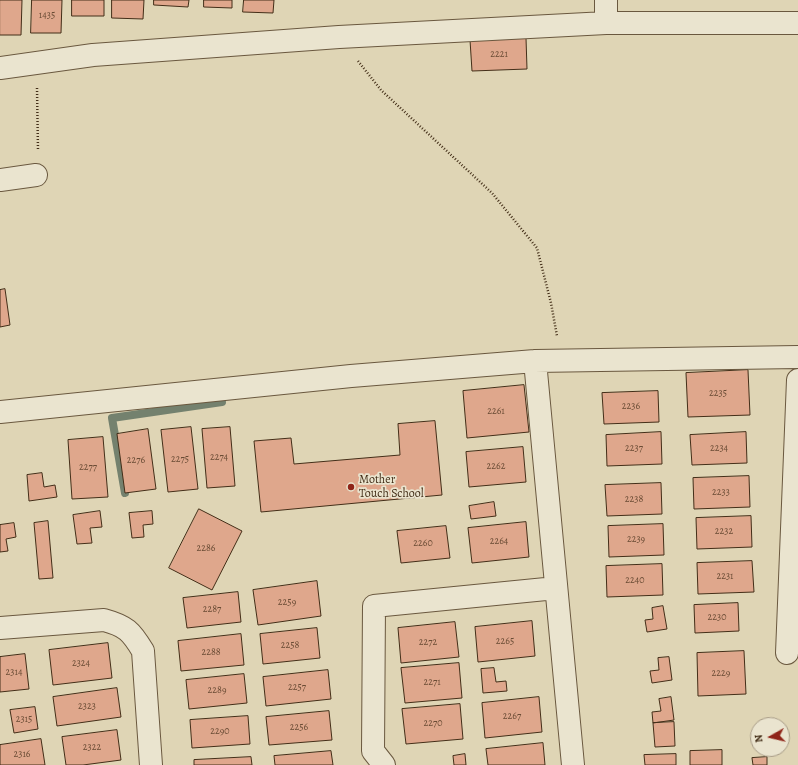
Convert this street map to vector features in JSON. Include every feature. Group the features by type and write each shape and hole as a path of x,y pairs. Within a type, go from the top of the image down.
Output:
{"street":[{"path":"606,0 606,23"},
{"path":"0,68 93,55 339,36 606,23 798,23"},
{"path":"0,180 36,175"},
{"path":"0,412 351,376 535,361 798,357"},
{"path":"535,361 574,765"},
{"path":"787,653 798,380"},
{"path":"384,765 373,751 374,606 556,588"},
{"path":"0,628 104,620 119,624 134,636 142,651 152,765"}],"path":[{"path":"339,36 381,90 492,193 537,248 551,303 561,360"},
{"path":"36,175 38,148 37,63"}],"building":[{"path":"0,0 22,0 21,35 0,35"},
{"path":"32,0 62,0 61,33 31,33"},
{"path":"72,0 104,0 104,16 72,16"},
{"path":"112,0 144,0 143,19 112,18"},
{"path":"154,0 189,0 188,7 154,5"},
{"path":"204,0 232,0 232,8 204,7"},
{"path":"244,0 274,0 273,13 243,12"},
{"path":"526,38 527,69 472,71 470,40"},
{"path":"5,289 10,325 0,327 0,290"},
{"path":"748,370 750,415 688,417 686,373"},
{"path":"524,385 529,432 467,438 463,391"},
{"path":"658,391 659,422 604,424 602,393"},
{"path":"435,421 442,495 261,512 254,441 291,438 294,464 400,455 398,424"},
{"path":"191,427 198,489 168,492 161,430"},
{"path":"230,427 235,486 207,488 202,429"},
{"path":"148,429 156,489 125,493 117,434"},
{"path":"661,432 662,464 607,466 606,435"},
{"path":"746,432 747,463 692,465 690,435"},
{"path":"103,437 108,497 72,499 68,440"},
{"path":"523,447 526,482 469,487 466,452"},
{"path":"42,473 44,487 55,485 57,497 29,501 27,475"},
{"path":"749,476 750,507 694,509 693,478"},
{"path":"661,483 662,514 607,516 605,485"},
{"path":"494,502 496,516 471,519 469,506"},
{"path":"199,509 242,531 212,590 169,568"},
{"path":"100,511 102,527 90,528 92,543 77,544 73,515"},
{"path":"152,511 153,524 143,525 144,537 132,538 129,513"},
{"path":"751,516 752,547 697,549 696,518"},
{"path":"48,521 53,578 39,579 34,523"},
{"path":"526,522 529,557 472,563 468,528"},
{"path":"14,523 16,537 6,539 8,551 0,552 0,525"},
{"path":"663,524 664,555 609,557 608,526"},
{"path":"446,526 450,558 401,563 397,531"},
{"path":"752,561 754,592 698,594 697,563"},
{"path":"662,564 663,595 607,597 606,566"},
{"path":"317,581 321,616 258,625 253,590"},
{"path":"238,592 241,622 187,628 183,598"},
{"path":"738,603 739,631 695,633 694,605"},
{"path":"663,606 667,629 647,632 645,620 653,619 652,608"},
{"path":"532,621 535,656 478,662 475,627"},
{"path":"455,622 459,657 401,663 398,628"},
{"path":"317,628 320,658 263,664 260,634"},
{"path":"241,634 244,665 181,671 178,641"},
{"path":"108,643 112,678 53,685 49,650"},
{"path":"744,651 746,694 698,696 697,653"},
{"path":"25,654 29,689 0,692 0,657"},
{"path":"669,657 672,680 652,683 650,671 659,670 658,658"},
{"path":"459,663 462,698 405,703 401,668"},
{"path":"494,668 496,682 506,681 507,691 483,693 481,669"},
{"path":"328,670 331,699 266,706 263,677"},
{"path":"244,674 247,703 189,709 186,680"},
{"path":"117,688 121,717 57,726 53,697"},
{"path":"539,697 542,732 485,738 482,703"},
{"path":"671,697 674,720 653,723 652,712 661,711 659,699"},
{"path":"460,704 463,739 406,744 402,709"},
{"path":"35,707 38,729 14,733 10,710"},
{"path":"329,711 332,740 269,745 266,717"},
{"path":"248,716 250,744 192,748 190,720"},
{"path":"674,722 675,746 655,747 653,723"},
{"path":"117,730 121,760 83,765 66,765 62,737"},
{"path":"41,739 45,765 0,765 0,745"},
{"path":"543,743 545,765 488,765 486,749"},
{"path":"722,750 722,765 690,765 690,751"},
{"path":"331,751 333,765 275,765 274,756"},
{"path":"465,754 466,765 454,765 453,756"},
{"path":"676,754 676,765 645,765 644,755"},
{"path":"251,757 252,765 194,765 194,760"},
{"path":"767,757 767,765 753,765 752,758"}],"waterway":[{"path":"125,493 112,418 222,402"}],"place":[{"name":"Mother Touch School","path":"351,487"}]}
